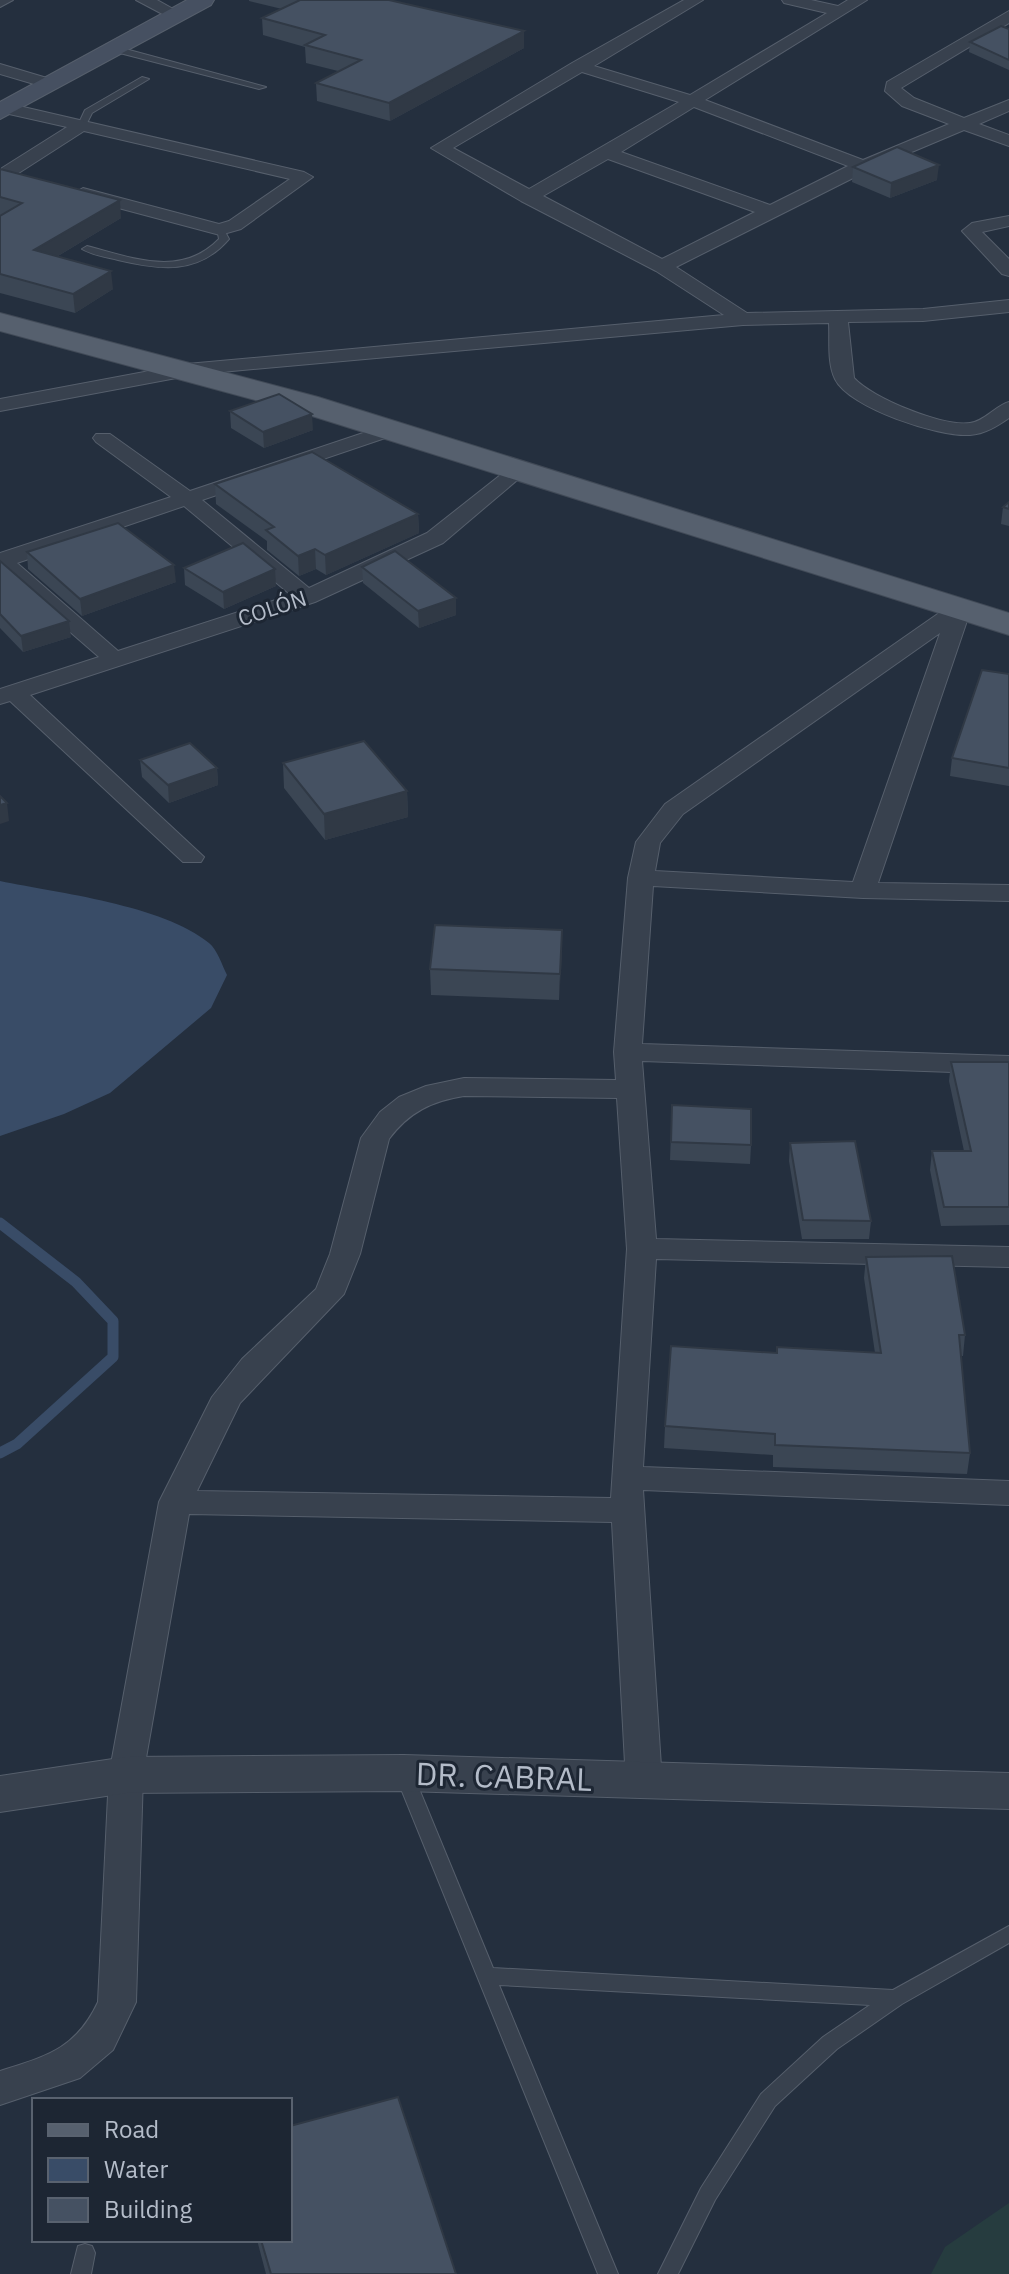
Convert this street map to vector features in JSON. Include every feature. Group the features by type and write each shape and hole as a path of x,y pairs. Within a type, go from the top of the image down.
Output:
{"main road":[{"path":"3,110 203,0"},
{"path":"0,303 390,409 1009,602"},
{"path":"0,322 187,370 390,430 1009,624"}],"street":[{"path":"144,0 176,15"},
{"path":"695,0 440,148 663,267 743,319"},
{"path":"790,0 840,11"},
{"path":"527,197 607,153 859,0"},
{"path":"1009,16 893,86 897,96 1009,141"},
{"path":"578,66 692,101 863,166"},
{"path":"0,69 51,84"},
{"path":"663,267 687,252 863,166 1009,105"},
{"path":"3,110 82,125 304,177 235,225 220,230 65,188"},
{"path":"4,171 82,125"},
{"path":"607,153 770,211"},
{"path":"4,171 37,180"},
{"path":"1009,221 971,231 1009,270"},
{"path":"0,405 187,370 232,365 743,319 923,315 1009,306"},
{"path":"838,317 845,380 859,393 893,409 967,430 979,427 1009,408"},
{"path":"1,560 390,430"},
{"path":"103,438 188,499 307,597"},
{"name":"COLÓN","path":"7,695 307,597 435,538 519,470"},
{"path":"1,560 114,659"},
{"path":"644,1782 626,1478 642,1249 628,1052 641,878 648,842 674,809 960,609"},
{"path":"863,890 960,609"},
{"path":"7,695 192,857"},
{"path":"641,878 863,890 1009,893"},
{"path":"628,1052 1009,1065"},
{"path":"0,2088 67,2066 100,2038 117,2002 126,1775 175,1502 227,1397 253,1367 329,1294 345,1254 375,1138 390,1118 409,1103 436,1092 464,1087 630,1089"},
{"path":"642,1249 1009,1257"},
{"path":"626,1478 1009,1493"},
{"path":"175,1502 628,1510"},
{"name":"DR. CABRAL","path":"0,1794 126,1775 404,1773 1009,1791"}],"lane":[{"path":"115,49 262,87"},
{"path":"82,125 88,112 145,79"},
{"path":"87,249 141,262 173,265 198,261 215,253 224,239 220,230"},
{"path":"404,1773 608,2274"},
{"path":"668,2274 708,2194 768,2100 830,2043 895,1998 1009,1934"},
{"path":"487,1976 895,1998"},
{"path":"81,2274 85,2253"}],"green space":[{"path":"1009,2203 1009,2274 931,2274 945,2247"}],"water":[{"path":"0,881 109,902 165,919 209,943 227,975 211,1008 110,1093 64,1114 0,1136"}],"building":[{"path":"300,0 389,0 524,31 389,103 316,83 361,60 305,45 325,35 262,18"},
{"path":"1001,26 1009,29 1009,60 970,42"},
{"path":"897,147 939,165 891,183 853,167"},
{"path":"0,169 120,200 34,250 111,271 73,294 0,274 0,216 22,203 0,197"},
{"path":"279,394 312,414 263,432 230,411"},
{"path":"312,452 418,514 325,555 315,549 298,556 266,530 274,527 215,484"},
{"path":"118,523 174,565 80,599 27,552"},
{"path":"243,543 275,569 223,592 184,568"},
{"path":"395,551 456,598 418,611 362,567"},
{"path":"0,561 69,621 21,636 0,614"},
{"path":"982,670 1009,674 1009,768 952,758"},
{"path":"364,741 407,791 324,814 283,763"},
{"path":"190,743 217,768 168,785 140,760"},
{"path":"435,925 562,930 560,974 430,969"},
{"path":"951,1062 1009,1062 1009,1207 944,1207 932,1151 971,1151"},
{"path":"672,1105 751,1109 751,1145 671,1142"},
{"path":"855,1141 871,1221 803,1220 790,1143"},
{"path":"952,1256 965,1335 959,1335 970,1453 775,1445 775,1434 665,1426 671,1346 777,1353 777,1347 881,1353 866,1257"},
{"path":"398,2097 456,2274 271,2274 262,2242 292,2242 292,2125"}],"waterway":[{"path":"0,1223 76,1282 113,1321 113,1357 17,1444 0,1453"}]}
